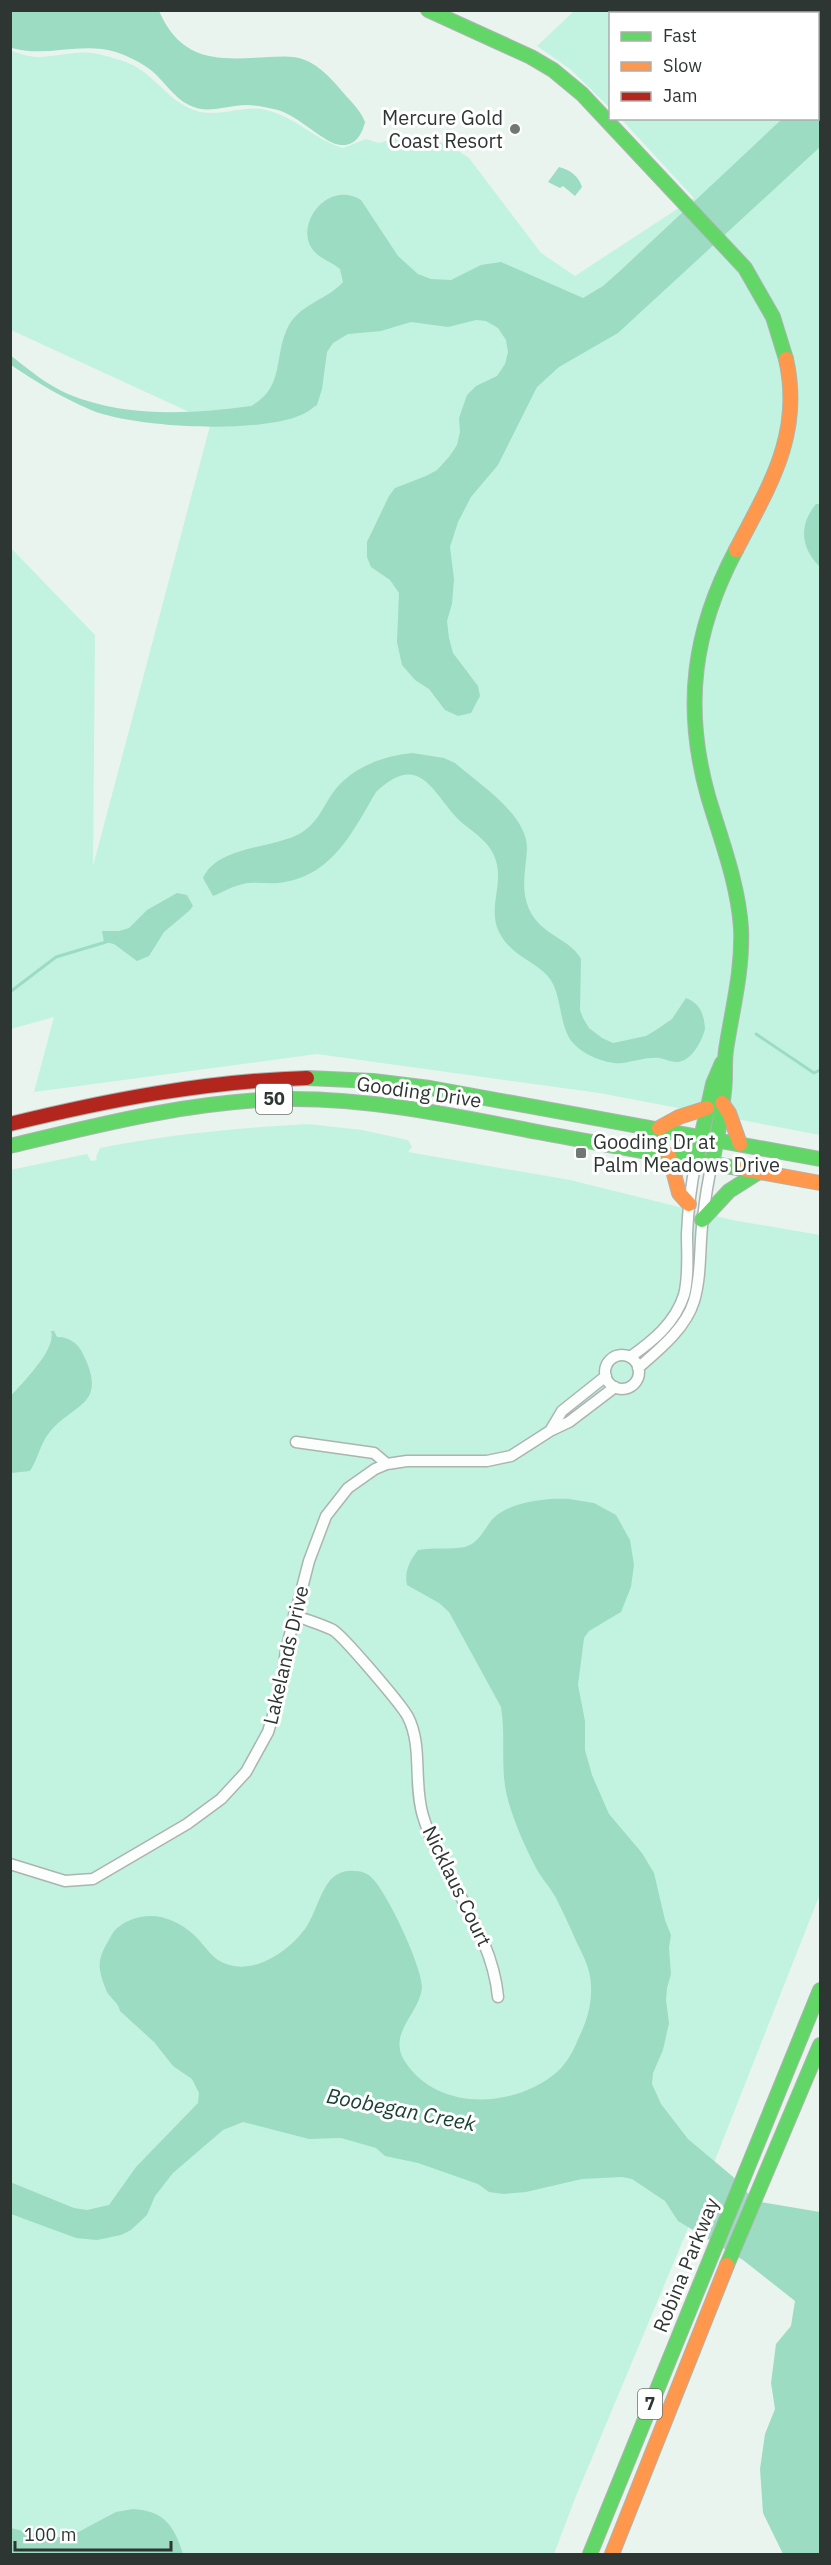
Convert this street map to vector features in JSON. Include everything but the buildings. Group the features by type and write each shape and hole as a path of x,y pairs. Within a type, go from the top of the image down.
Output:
{"main road":[{"path":"428,10 531,57 553,70 582,94 729,250 760,288 775,319 786,353 790,416 784,449 774,478 726,563 709,605 698,647 693,686 694,727 699,758 734,877 740,915 741,954 712,1163"},
{"path":"696,1161 713,1084 726,1054"},
{"name":"Gooding Drive","path":"10,1124 96,1104 190,1087 255,1080 316,1078 416,1086 659,1128 820,1159"},
{"name":"Gooding Drive","path":"10,1146 159,1113 211,1104 289,1099 339,1100 412,1109 820,1183"},
{"path":"722,1103 729,1113 740,1144"},
{"path":"659,1128 707,1108"},
{"path":"669,1155 679,1193 689,1204"},
{"path":"702,1220 729,1191 759,1172"},
{"name":"Robina Parkway","path":"590,2554 820,1990"},
{"name":"Robina Parkway","path":"612,2554 727,2265 820,2045"}],"street":[{"path":"630,1358 656,1339 672,1318 684,1295 689,1204 696,1161"},
{"path":"638,1368 630,1358 621,1355 612,1359 606,1366 606,1376 615,1387 625,1389 634,1383 638,1368 679,1328 693,1303 699,1272 702,1220 712,1163"},
{"path":"549,1431 562,1411 606,1376"},
{"path":"549,1431 569,1422 615,1387"},
{"name":"Lakelands Drive","path":"10,1864 65,1881 93,1878 187,1824 221,1799 246,1772 268,1732 281,1689 286,1650 309,1562 326,1516 348,1488 375,1469 387,1464 407,1461 487,1461 511,1456 549,1431"},
{"path":"296,1442 374,1453 387,1464"},
{"name":"Nicklaus Court","path":"294,1616 333,1631 408,1717 416,1749 417,1783 423,1816 438,1852 489,1952 498,1997"}],"shaded area":[{"path":"574,11 820,11 820,1135 599,1093 317,1054 34,1092 54,1017 11,1029 10,547 95,635 93,866 211,422 11,330 11,51 37,57 71,53 107,56 133,65 175,99 194,110 212,113 248,109 266,110 277,113 323,140 343,148 366,139 379,143 404,136 428,138 452,147 469,158 541,253 575,276 694,198 622,120 819,120 819,12 609,12 609,107 570,69 537,46"},
{"path":"308,1124 362,1130 408,1140 412,1147 408,1152 570,1180 732,1220 820,1235 820,1894 689,2226 554,2554 11,2554 10,1170 87,1154 91,1161 97,1160 100,1148 152,1139"}],"water":[{"path":"11,10 159,11 168,28 179,41 204,55 234,58 291,57 310,62 328,76 354,105 365,122 364,126 360,135 351,144 341,145 327,140 287,113 278,110 247,105 217,109 196,108 179,98 148,68 116,52 90,48 25,51 12,48"},
{"path":"819,84 820,147 618,333 559,367 537,387 498,465 471,497 458,522 450,547 454,579 452,604 447,621 453,653 478,686 480,696 471,713 458,716 445,710 429,689 415,680 402,665 397,642 399,593 390,580 371,567 367,557 367,542 395,488 437,470 457,445 460,432 459,418 467,395 476,386 497,376 505,364 508,352 506,340 498,328 486,321 476,320 448,327 411,322 381,331 348,334 333,343 327,352 322,389 317,405 301,415 256,425 227,427 165,425 111,416 70,400 11,365 10,355 60,390 90,402 112,407 182,412 251,406 262,398 274,380 284,336 294,318 343,282 340,269 316,253 308,240 311,219 317,208 336,196 348,195 361,200 398,256 418,274 431,279 451,280 481,265 501,262 583,298 603,286 621,270 781,120 819,120"},
{"path":"559,167 578,179 582,187 575,196 563,186 560,188 548,182"},
{"path":"816,504 820,504 820,567 809,552 804,536 810,512"},
{"path":"412,753 444,758 455,763 489,790 520,824 527,849 524,879 526,902 534,918 570,946 581,959 580,1010 589,1028 613,1043 646,1036 672,1019 686,998 695,1003 701,1011 705,1029 699,1045 687,1059 672,1062 655,1058 617,1063 597,1058 574,1044 566,1031 553,984 542,970 511,948 499,932 495,915 498,873 492,851 450,811 425,781 415,775 404,775 391,780 376,792 350,835 329,860 317,870 285,882 239,885 213,896 203,878 210,867 221,859 233,853 301,833 315,820 339,785 357,770 378,760"},
{"path":"177,893 187,895 193,906 164,932 149,956 137,961 114,944 104,942 102,931 119,931 129,928 147,910"},
{"path":"51,1331 54,1331 57,1337 73,1341 81,1350 90,1371 92,1384 90,1394 49,1433 30,1471 11,1473 11,1396 44,1356 49,1347"},
{"name":"Boobegan Creek","path":"569,1499 594,1503 616,1515 630,1540 634,1565 631,1587 621,1612 589,1631 584,1638 578,1685 585,1721 585,1750 592,1775 609,1814 642,1853 654,1873 665,1920 671,1935 669,1948 671,1974 666,2000 669,2023 663,2050 653,2073 652,2084 661,2104 688,2139 738,2181 754,2201 820,2212 820,2554 783,2554 763,2513 760,2469 765,2434 775,2409 771,2383 776,2344 791,2326 795,2301 743,2260 678,2221 665,2201 632,2179 622,2177 582,2179 526,2192 503,2194 489,2192 478,2184 418,2163 385,2156 376,2148 341,2138 309,2139 243,2122 223,2130 173,2173 155,2196 147,2215 131,2230 121,2235 97,2240 76,2238 11,2214 10,2182 74,2208 87,2210 109,2205 136,2167 198,2103 199,2093 192,2079 173,2066 154,2042 120,2011 107,1992 102,1978 100,1965 104,1948 118,1928 133,1919 149,1916 173,1921 193,1934 218,1960 228,1965 243,1967 265,1961 290,1946 305,1929 323,1891 335,1876 343,1872 364,1873 377,1884 394,1912 421,1978 420,1997 402,2032 400,2041 400,2050 404,2060 418,2077 435,2089 455,2096 476,2099 498,2098 519,2093 539,2084 564,2065 575,2047 588,2012 591,1980 588,1968 556,1898 532,1860 507,1796 501,1707 449,1612 439,1603 407,1585 406,1575 408,1566 418,1550 471,1545 497,1515 513,1506 532,1501"},
{"path":"133,2509 153,2513 167,2522 176,2535 183,2554 11,2554 11,2528 46,2537 69,2537 116,2512"}],"waterway":[{"path":"10,992 56,957 106,942"},
{"path":"756,1034 814,1073 820,1070"}],"traffic: fast":[{"path":"428,10 531,57 553,70 582,94 745,268 773,317 786,359"},
{"path":"712,1163 722,1109 726,1050 739,975 741,928 733,878 700,763 696,731 696,670 710,610 721,580 736,550"},
{"path":"696,1161 713,1084 722,1063"},
{"path":"307,1078 373,1081 430,1088 820,1159"},
{"path":"10,1146 181,1109 251,1101 318,1099 444,1114 743,1169"},
{"path":"702,1220 729,1191 759,1172"},
{"path":"590,2554 820,1990"},
{"path":"727,2265 820,2045"}],"traffic: slow":[{"path":"736,550 780,459 790,412 790,386 786,359"},
{"path":"722,1103 729,1113 740,1144"},
{"path":"659,1128 679,1117 707,1108"},
{"path":"669,1155 679,1193 689,1204"},
{"path":"743,1169 820,1183"},
{"path":"612,2554 727,2265"}],"traffic: jam":[{"path":"10,1124 157,1093 232,1083 307,1078"}],"place":[{"name":"Mercure Gold Coast Resort","path":"515,129"},
{"name":"Gooding Dr at Palm Meadows Drive","path":"581,1153"}]}
